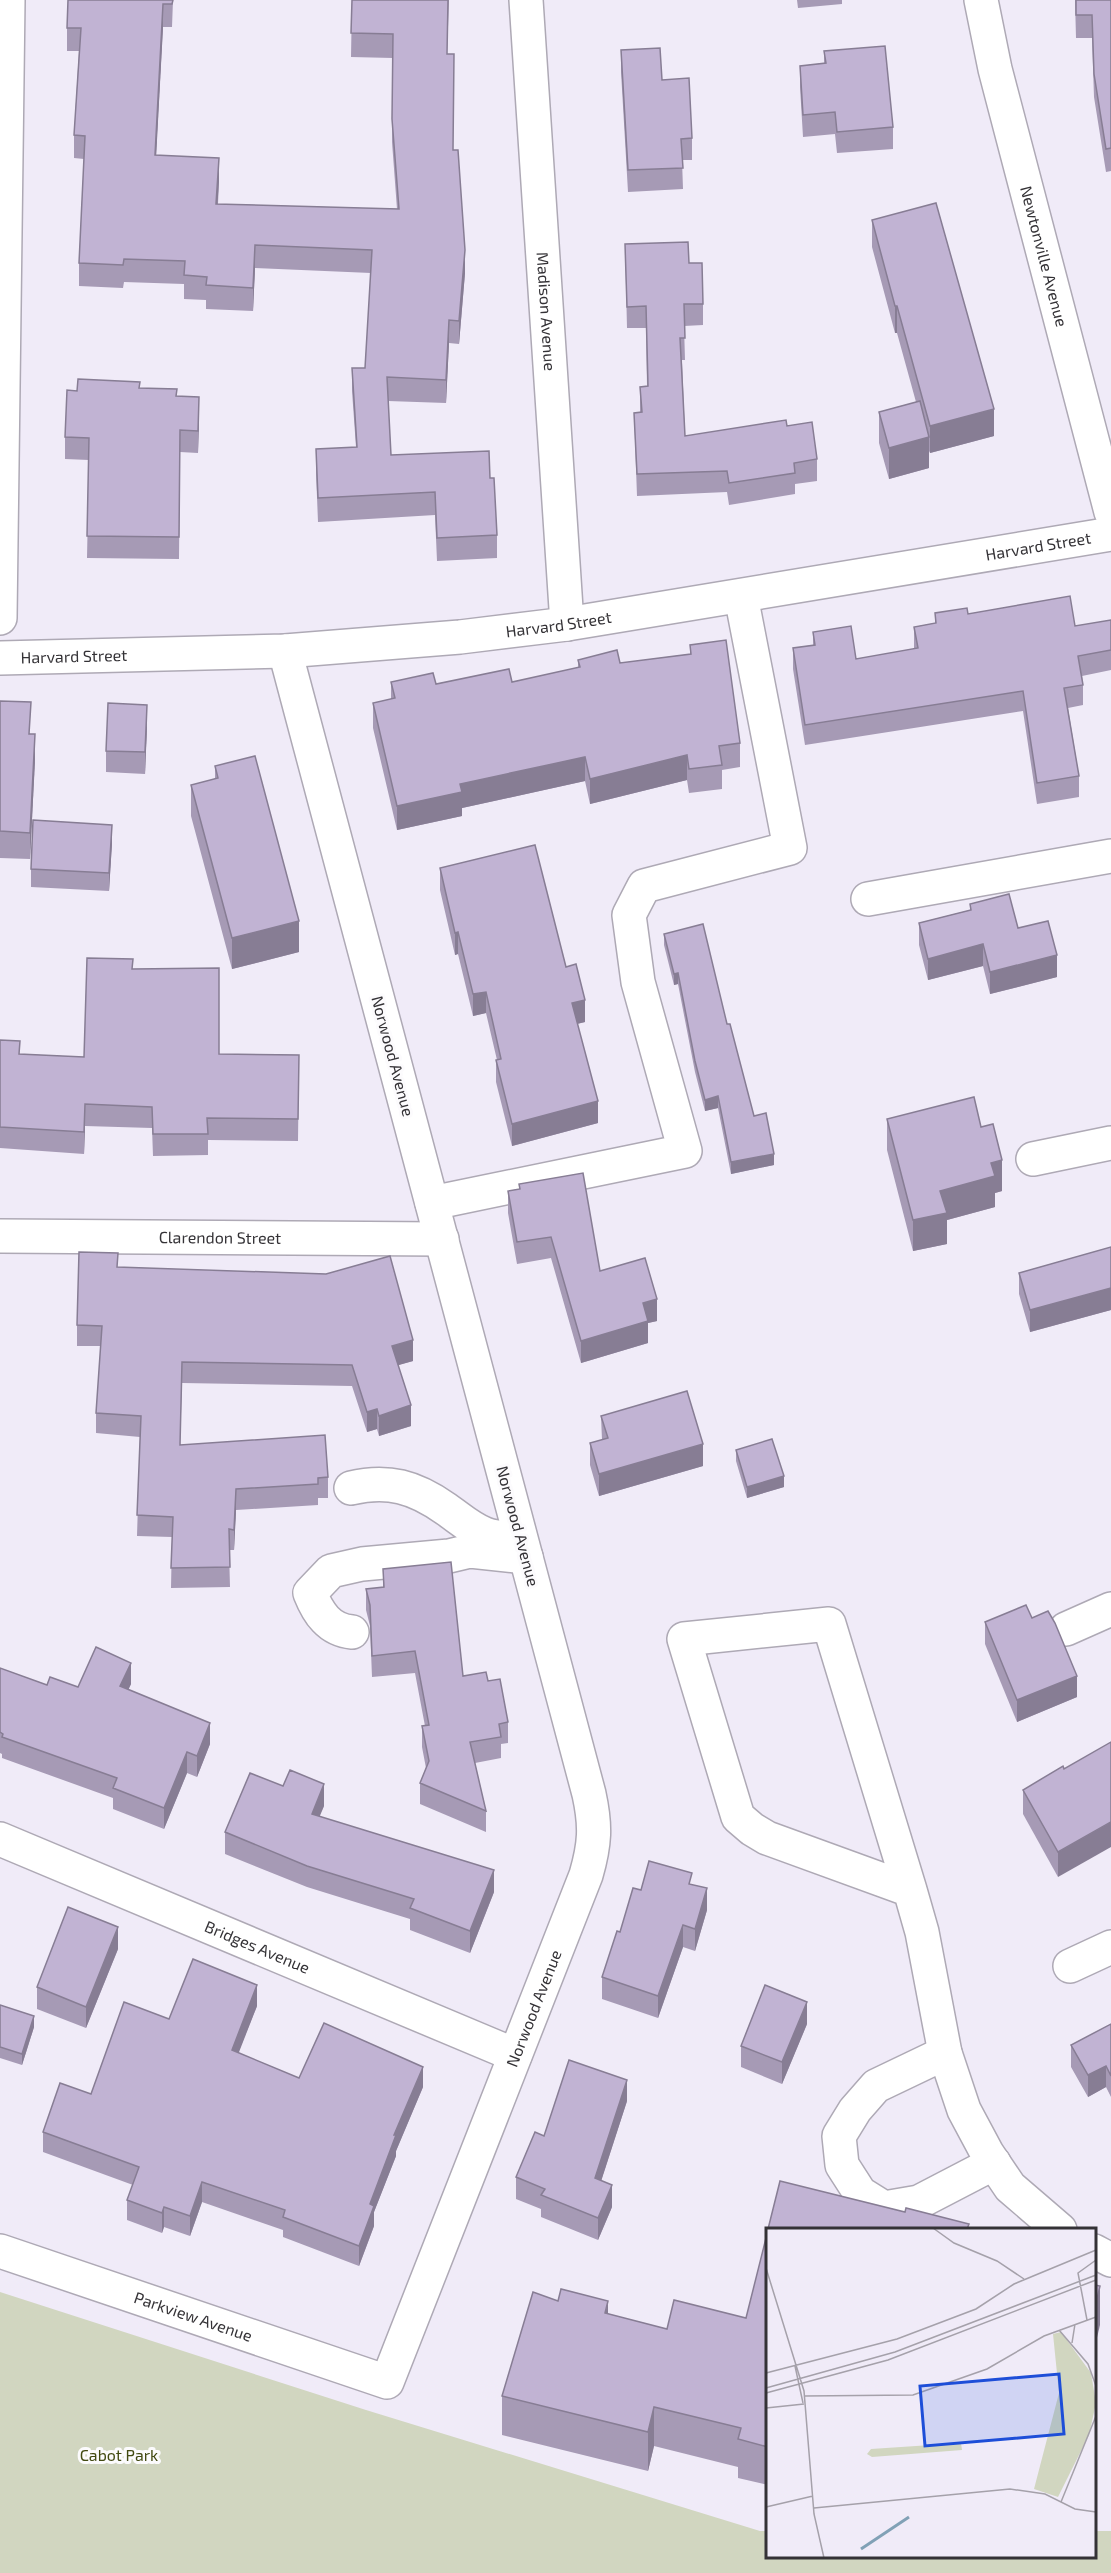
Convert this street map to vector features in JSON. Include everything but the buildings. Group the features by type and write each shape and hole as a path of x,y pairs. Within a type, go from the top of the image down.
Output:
{"street":[{"path":"0,618 8,0"},
{"name":"Madison Avenue","path":"526,0 567,624"},
{"name":"Newtonville Avenue","path":"981,0 995,69 1111,512"},
{"name":"Harvard Street","path":"0,658 285,651 460,637 567,624 1111,534"},
{"path":"432,1203 686,1151 638,982 629,915 644,886 790,848 741,596"},
{"name":"Norwood Avenue","path":"285,651 595,1822 593,1849 585,1875 387,2382"},
{"path":"868,899 1111,856"},
{"path":"1034,1159 1111,1143"},
{"name":"Clarendon Street","path":"0,1236 442,1239"},
{"path":"351,1488 369,1484 393,1484 412,1490 485,1534 524,1549"},
{"path":"352,1632 341,1631 326,1622 316,1609 310,1593 331,1571 362,1564 449,1556 470,1551 524,1549"},
{"path":"1066,1629 1111,1609"},
{"path":"910,1890 767,1838 738,1817 684,1639 829,1624 910,1890 922,1932 945,2053 964,2110 1010,2187 1059,2228"},
{"name":"Bridges Avenue","path":"0,1839 515,2055"},
{"path":"1070,1966 1111,1947"},
{"path":"945,2053 876,2086 855,2110 839,2136 842,2165 860,2193 884,2208 919,2202 994,2163"},
{"name":"Parkview Avenue","path":"0,2251 387,2382"},
{"path":"1096,2252 1111,2260"}],"green space":[{"name":"Cabot Park","path":"0,2292 366,2410 766,2531 766,2558 1096,2558 1096,2531 1111,2531 1111,2573 0,2573"}]}
